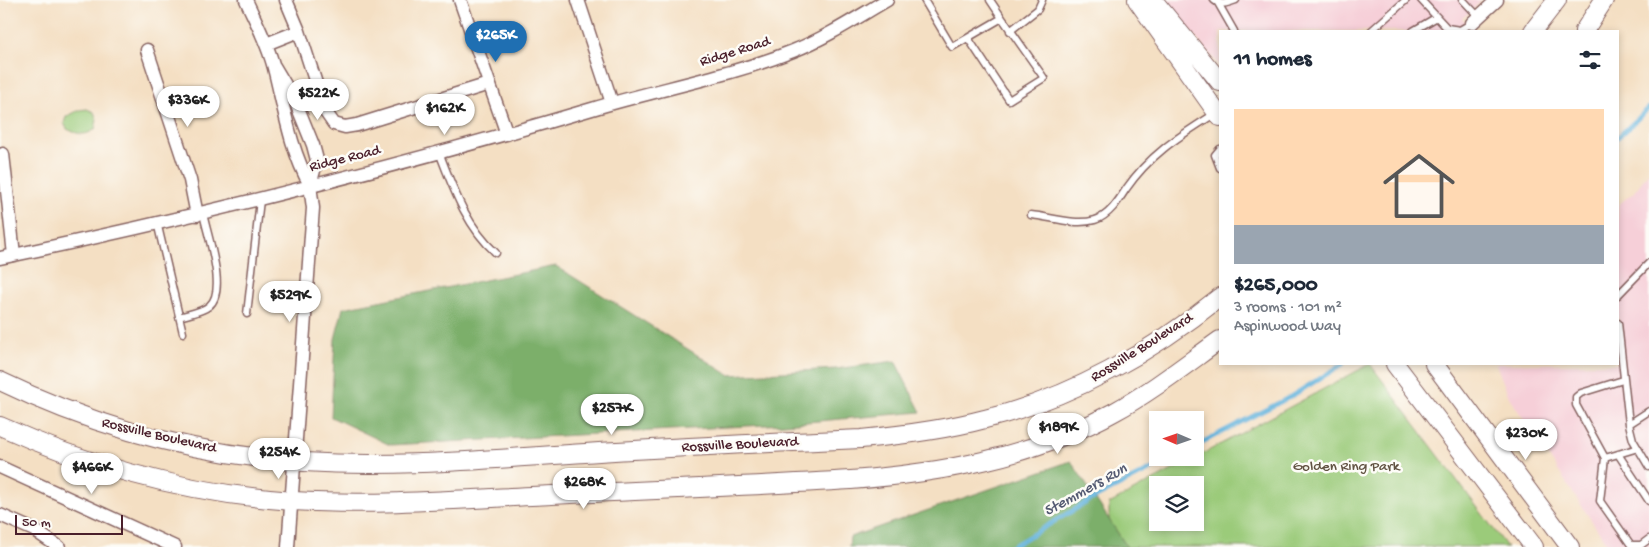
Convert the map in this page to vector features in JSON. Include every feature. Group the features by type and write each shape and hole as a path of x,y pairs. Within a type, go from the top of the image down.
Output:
{"main road":[{"path":"1138,0 1218,114"},
{"path":"1534,30 1557,0"},
{"path":"1585,30 1604,0"},
{"path":"1159,2 1219,81"},
{"name":"Rossville Boulevard","path":"0,382 47,404 130,432 210,449 294,461 365,464 524,458 861,439 932,430 988,419 1076,387 1120,364 1175,330 1214,301"},
{"path":"0,426 53,448 145,476 234,494 291,500 358,502 509,497 851,480 926,473 981,462 1028,449 1091,424 1156,386 1216,344"},
{"path":"1396,365 1534,547"},
{"path":"1435,365 1570,547"}],"street":[{"path":"246,0 274,66 284,114 298,158 310,185 313,208 288,547"},
{"path":"286,0 299,31 325,111 334,124 345,127 489,84"},
{"path":"460,0 507,134"},
{"path":"578,0 612,103"},
{"name":"Ridge Road","path":"0,258 260,200 755,65 817,40 887,0"},
{"path":"1475,20 1497,0"},
{"path":"266,44 299,31"},
{"path":"147,50 200,214"},
{"path":"274,66 296,103 313,145 317,160 310,185"},
{"path":"3,154 14,255"},
{"path":"1,469 175,547"},
{"path":"0,515 34,530 59,547"}],"lane":[{"path":"924,0 952,47 1002,18"},
{"path":"968,38 1009,100 1044,78 990,0"},
{"path":"1010,31 1038,9 1042,0"},
{"path":"1216,2 1227,4 1236,0"},
{"path":"1372,30 1406,0"},
{"path":"1421,0 1447,28 1460,30 1475,20 1463,0"},
{"path":"1216,2 1233,30"},
{"path":"1415,30 1437,17"},
{"path":"1031,214 1079,222 1098,220 1113,206 1155,154 1218,114"},
{"path":"1219,150 1215,155 1219,165"},
{"path":"439,152 462,208 482,240 496,253"},
{"path":"247,314 260,200"},
{"path":"179,316 208,307 217,296 218,282 200,214"},
{"path":"157,222 183,333"},
{"path":"1619,294 1649,263"},
{"path":"1619,334 1629,424 1638,448 1649,467"},
{"path":"1623,380 1581,393 1576,397 1576,405 1605,458 1600,501 1631,545 1641,545 1649,539"},
{"path":"1629,424 1649,411"},
{"path":"1605,458 1638,448"},
{"path":"1618,454 1649,501"}],"shaded area":[{"path":"1163,0 1481,0 1473,10 1462,18 1473,30 1219,30 1219,65"},
{"path":"1649,172 1649,547 1609,547 1509,397 1496,365 1619,365 1619,204 1634,192"}],"green space":[{"path":"87,109 94,112 97,120 95,129 81,134 67,129 64,123 66,117 79,110"},
{"path":"556,266 729,375 836,369 895,361 921,412 784,424 390,445 331,417 335,339 343,308"},
{"name":"Golden Ring Park","path":"1371,365 1507,547 1109,547 1109,504 1149,483 1149,531 1204,531 1204,476 1161,476 1180,466 1204,466 1204,453"},
{"path":"1071,461 1127,547 849,547 850,537"}],"waterway":[{"name":"Stemmers Run","path":"1619,136 1649,108"},
{"name":"Stemmers Run","path":"1204,441 1290,397 1341,365"},
{"name":"Stemmers Run","path":"1011,547 1089,501 1157,466"}]}
